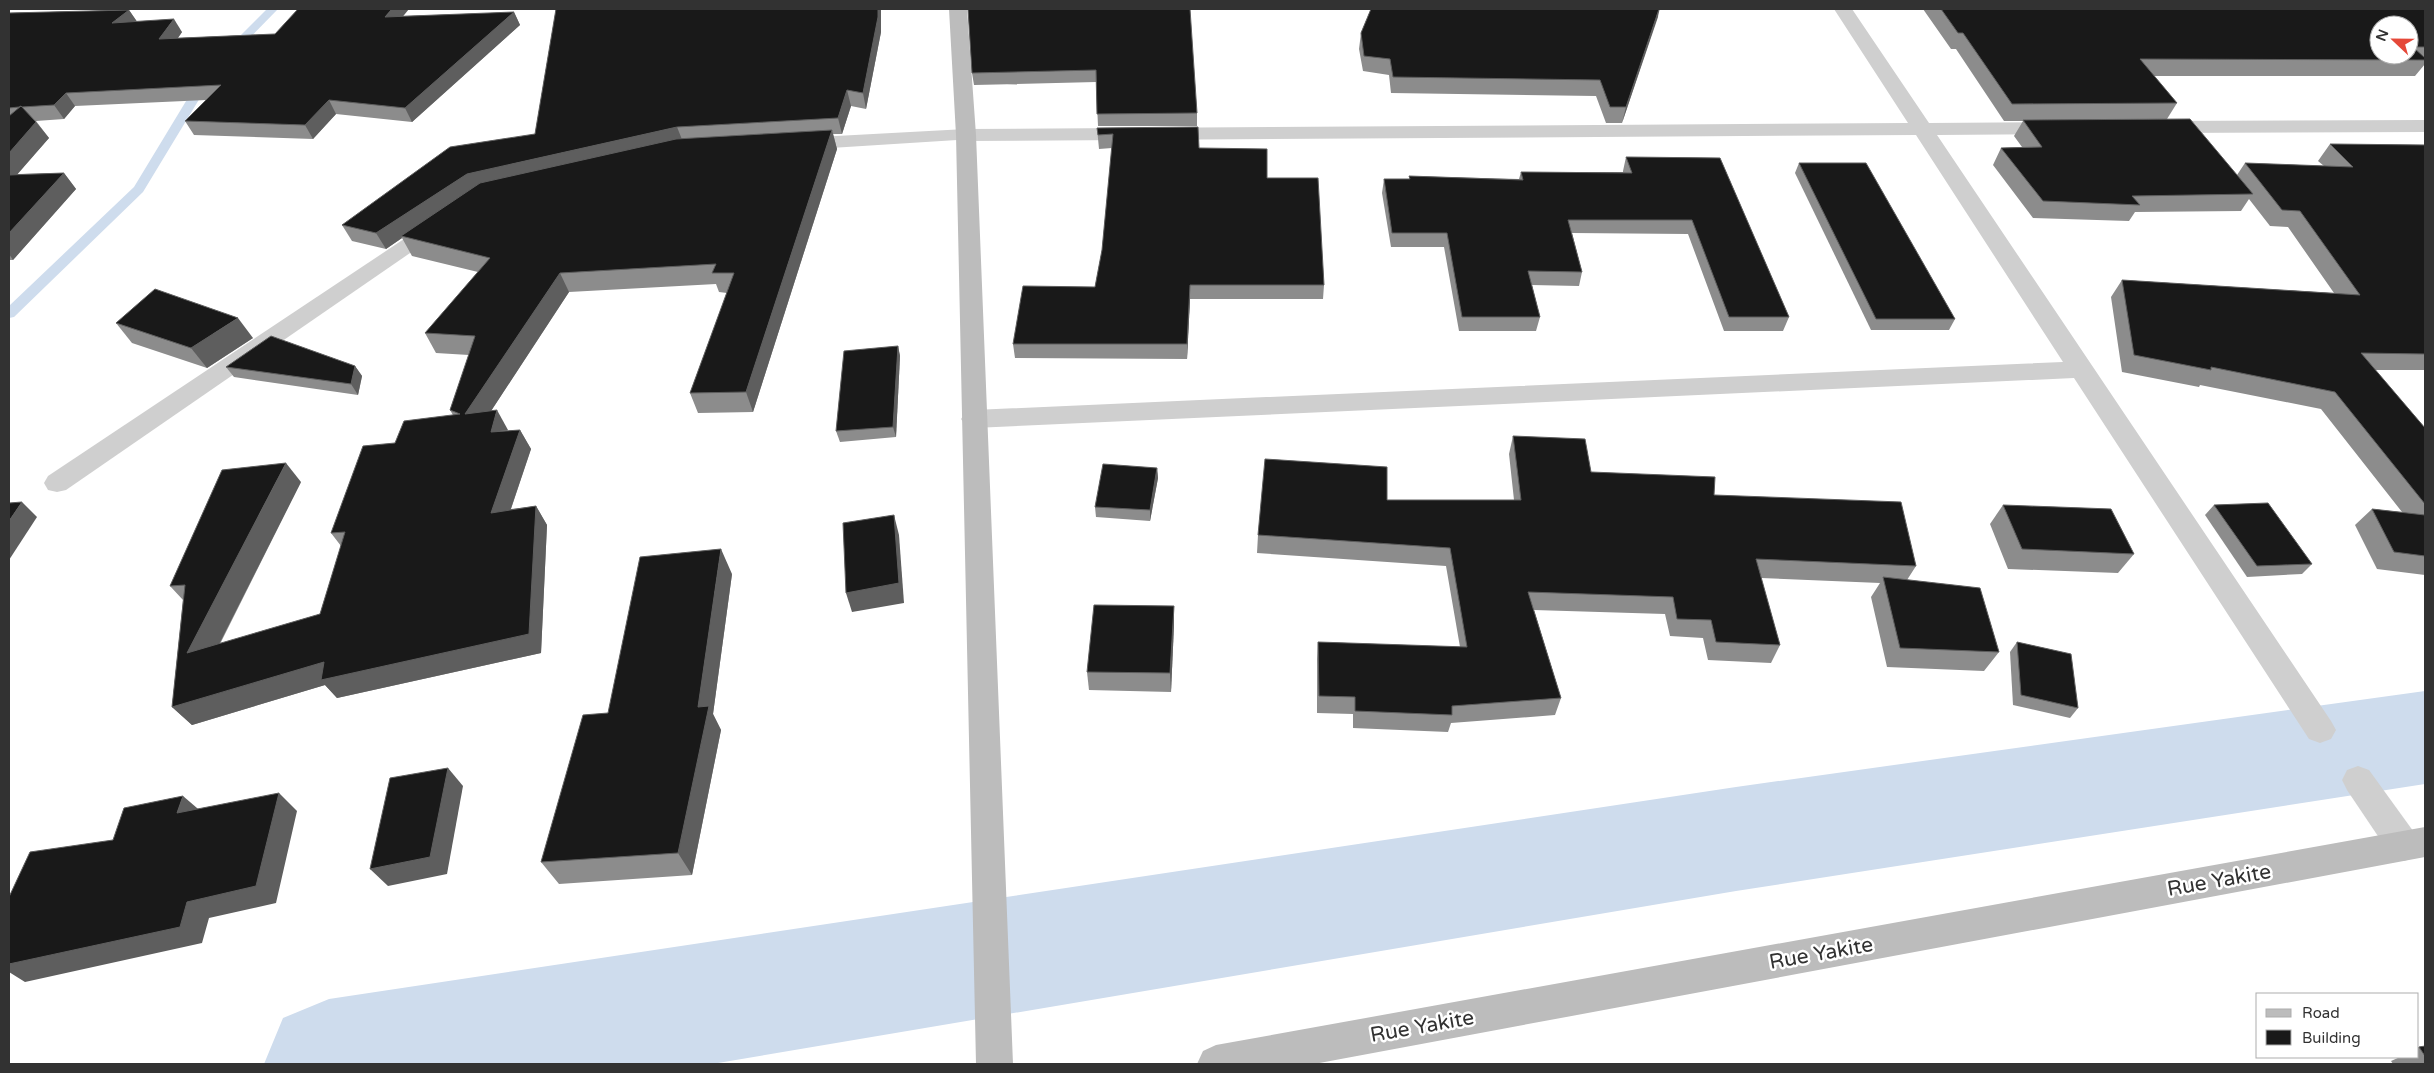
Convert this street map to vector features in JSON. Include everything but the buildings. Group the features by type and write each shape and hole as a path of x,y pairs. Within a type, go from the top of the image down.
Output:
{"street":[{"path":"958,9 966,135 995,1057"},
{"path":"1843,9 2320,730"},
{"path":"2139,127 2425,126"},
{"path":"966,135 2080,128"},
{"path":"974,419 2081,369"},
{"path":"2358,780 2414,844"},
{"name":"Rue Yakite","path":"1216,1064 2414,844"}],"lane":[{"path":"780,145 966,135"},
{"path":"57,484 449,218"}],"waterway":[{"path":"232,50 273,9"},
{"path":"9,314 139,189 203,83"},
{"path":"329,1064 1736,839 2425,737"}]}
